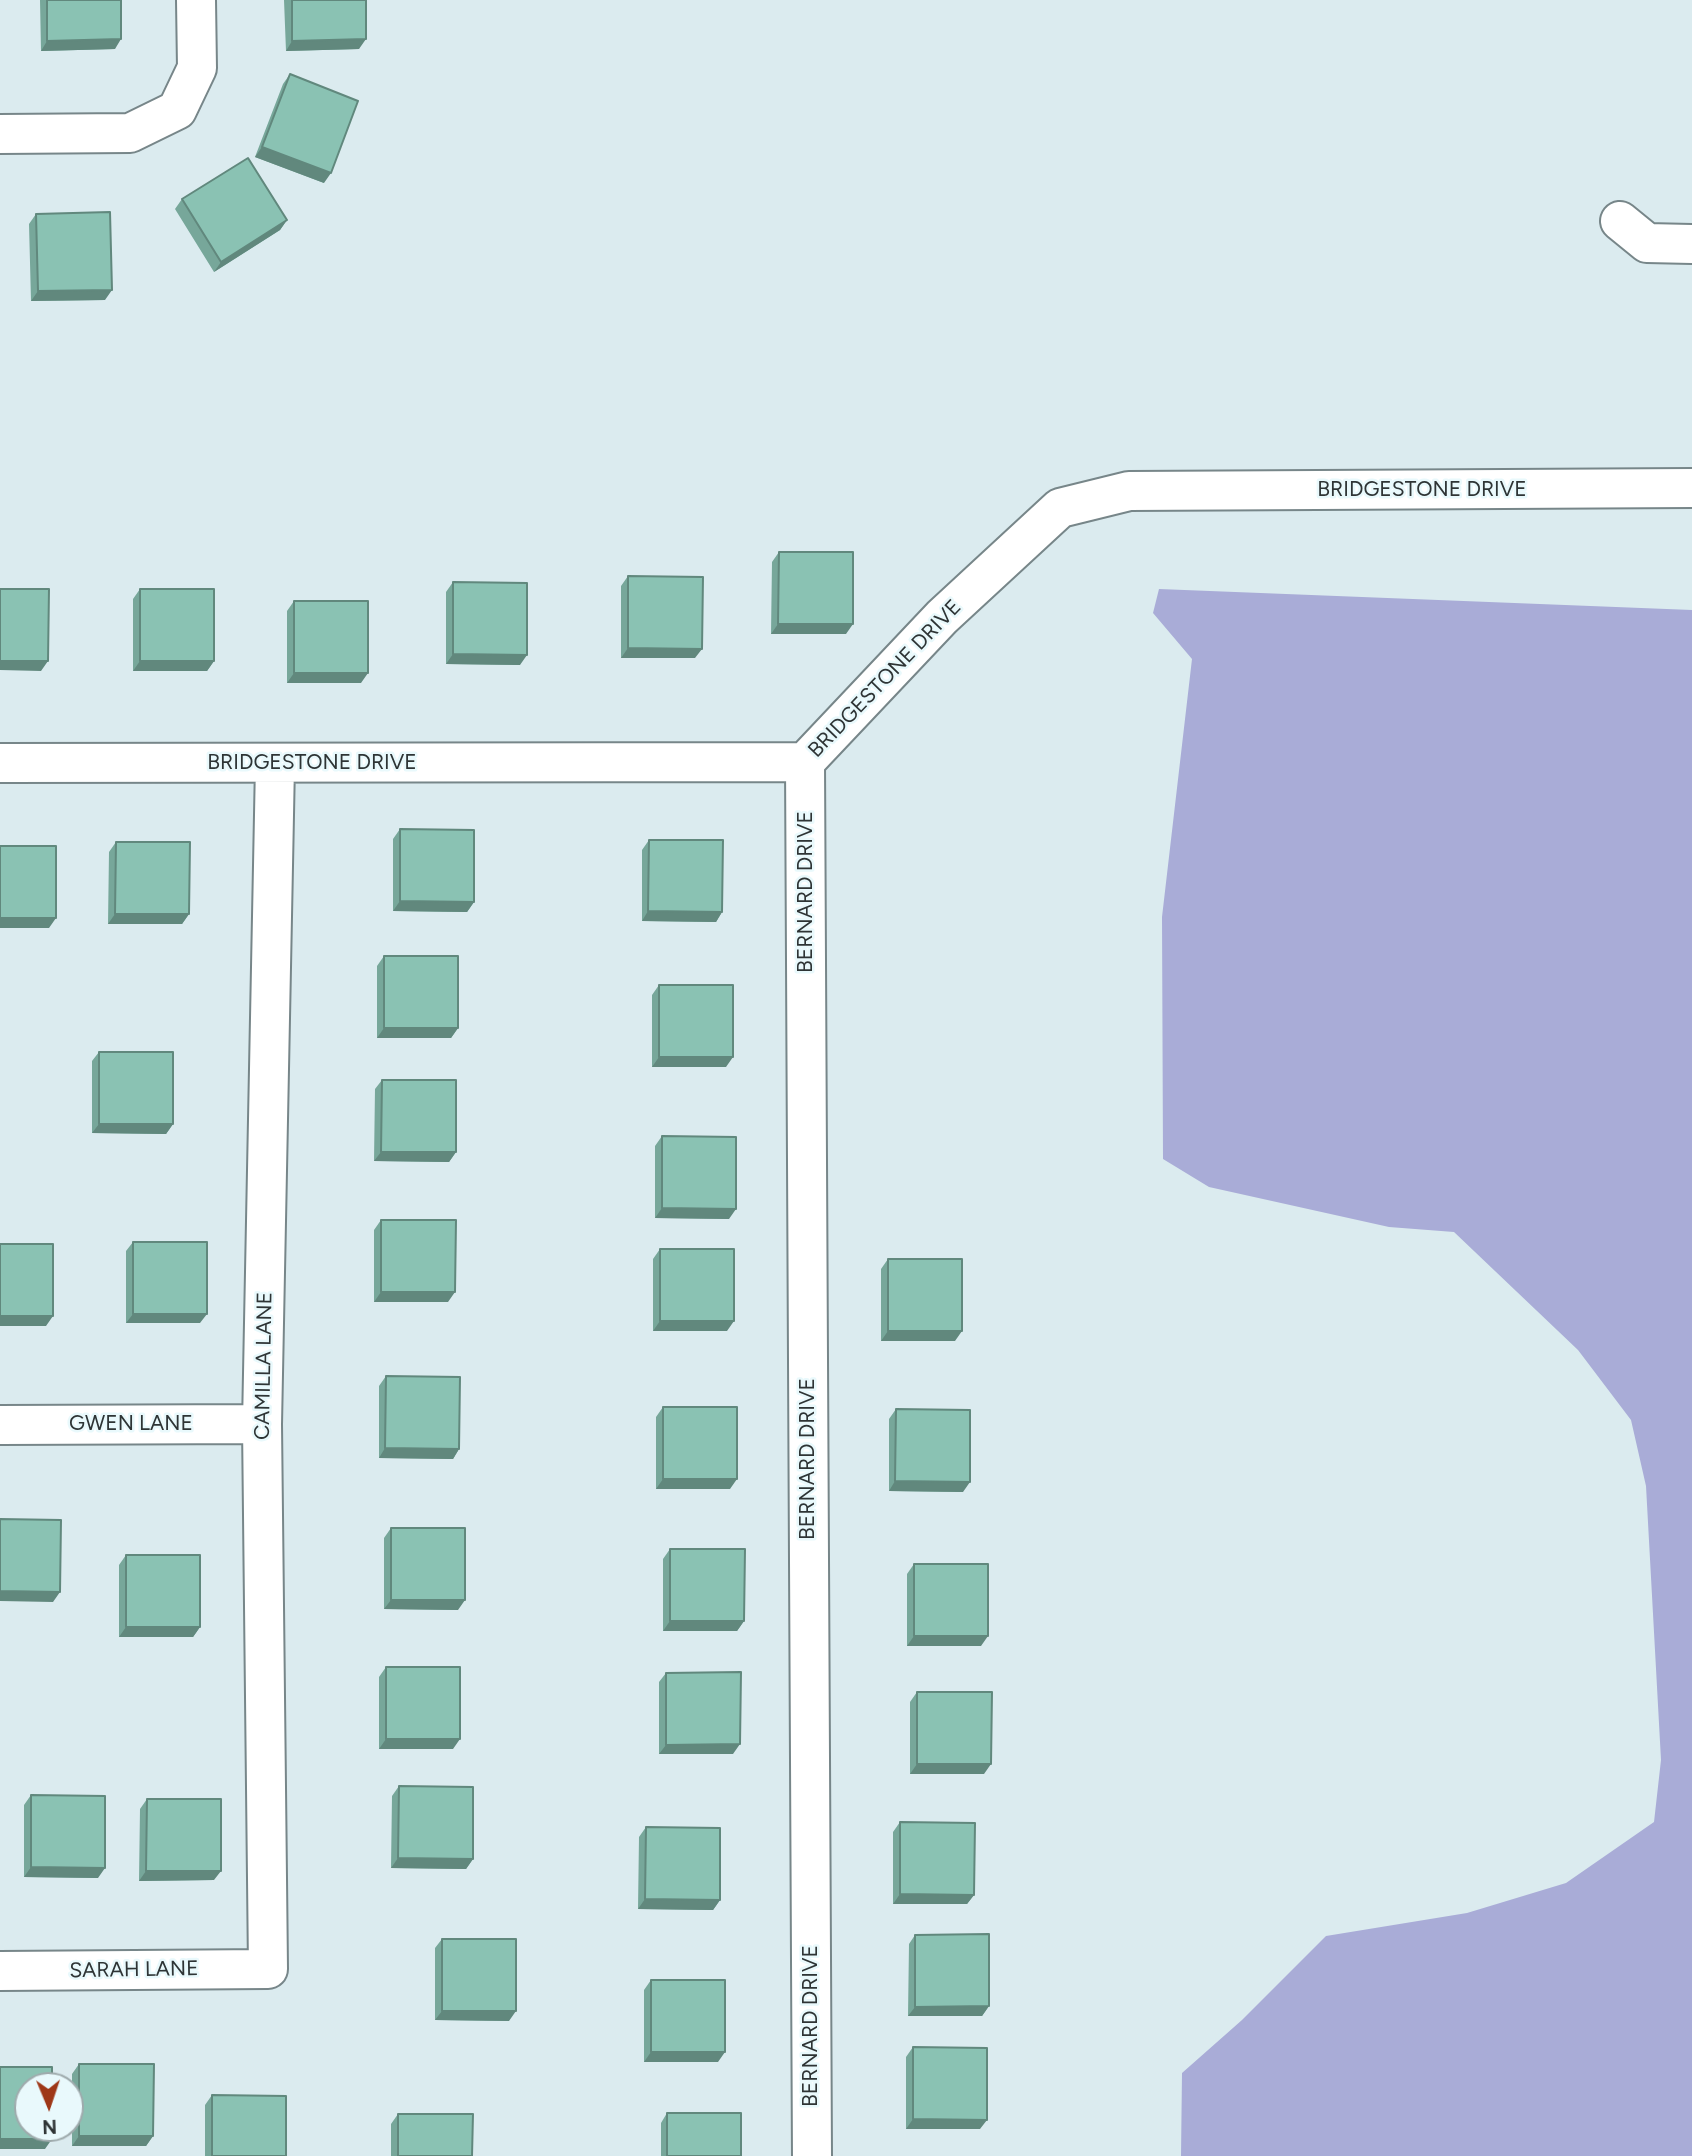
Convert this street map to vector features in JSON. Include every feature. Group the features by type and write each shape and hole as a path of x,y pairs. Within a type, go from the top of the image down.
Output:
{"street":[{"path":"0,134 130,133 177,110 197,68 196,0"},
{"path":"1620,221 1647,243 1692,244"},
{"name":"BRIDGESTONE DRIVE","path":"0,763 805,762 942,617 1060,508 1129,491 1692,488"},
{"name":"BERNARD DRIVE","path":"805,762 812,2156"},
{"name":"CAMILLA LANE","path":"268,1969 262,1424 275,764"},
{"name":"GWEN LANE","path":"0,1424 262,1424"},
{"name":"SARAH LANE","path":"0,1971 268,1969"}],"water":[{"path":"1159,589 1692,610 1692,2156 1181,2156 1182,2073 1242,2020 1326,1936 1467,1913 1566,1883 1654,1822 1661,1760 1646,1486 1631,1420 1578,1350 1454,1232 1389,1227 1209,1187 1163,1159 1162,917 1192,659 1153,613"}],"building":[{"path":"47,0 121,0 121,39 47,41"},
{"path":"292,0 366,0 366,39 292,41"},
{"path":"290,74 358,101 331,173 262,147"},
{"path":"248,158 287,220 221,262 182,199"},
{"path":"110,212 112,290 38,291 36,214"},
{"path":"779,552 853,552 853,624 778,624"},
{"path":"628,576 703,577 702,649 628,648"},
{"path":"453,582 527,583 527,655 453,654"},
{"path":"0,589 49,589 48,661 0,661"},
{"path":"140,589 214,589 214,661 140,661"},
{"path":"294,601 368,601 368,673 294,673"},
{"path":"400,829 474,830 474,902 400,901"},
{"path":"649,840 723,840 722,912 648,911"},
{"path":"116,842 190,842 189,914 115,914"},
{"path":"0,846 56,846 56,918 0,918"},
{"path":"384,956 458,956 458,1028 384,1028"},
{"path":"659,985 733,985 733,1057 659,1057"},
{"path":"99,1052 173,1052 173,1124 99,1124"},
{"path":"382,1080 456,1080 456,1152 381,1152"},
{"path":"662,1136 736,1137 736,1209 662,1208"},
{"path":"381,1220 456,1220 455,1292 381,1292"},
{"path":"133,1242 207,1242 207,1314 133,1314"},
{"path":"0,1244 53,1244 53,1316 0,1316"},
{"path":"660,1249 734,1249 734,1321 660,1321"},
{"path":"888,1259 962,1259 962,1331 888,1331"},
{"path":"386,1376 460,1377 459,1449 385,1448"},
{"path":"663,1407 737,1407 737,1479 663,1479"},
{"path":"896,1409 970,1410 970,1482 895,1481"},
{"path":"0,1519 61,1520 60,1592 0,1591"},
{"path":"391,1528 465,1528 465,1600 391,1600"},
{"path":"670,1549 745,1549 744,1621 670,1621"},
{"path":"126,1555 200,1555 200,1627 126,1627"},
{"path":"914,1564 988,1564 988,1636 914,1636"},
{"path":"386,1667 460,1667 460,1739 386,1739"},
{"path":"741,1672 740,1744 666,1745 666,1673"},
{"path":"917,1692 992,1692 991,1764 917,1764"},
{"path":"399,1786 473,1787 473,1859 398,1858"},
{"path":"31,1795 105,1796 105,1868 31,1867"},
{"path":"147,1799 221,1799 221,1871 146,1871"},
{"path":"900,1822 975,1823 974,1895 900,1894"},
{"path":"646,1827 720,1828 720,1900 645,1899"},
{"path":"989,1934 989,2006 915,2007 915,1935"},
{"path":"442,1939 516,1939 516,2011 442,2011"},
{"path":"651,1980 725,1980 725,2052 651,2052"},
{"path":"913,2047 987,2048 987,2120 913,2119"},
{"path":"79,2064 154,2064 153,2136 84,2136 84,2072 79,2072"},
{"path":"0,2067 52,2067 52,2072 14,2072 14,2139 0,2139"},
{"path":"212,2095 286,2096 286,2156 212,2156"},
{"path":"667,2113 741,2113 741,2156 667,2156"},
{"path":"398,2114 473,2114 472,2156 398,2156"}]}
